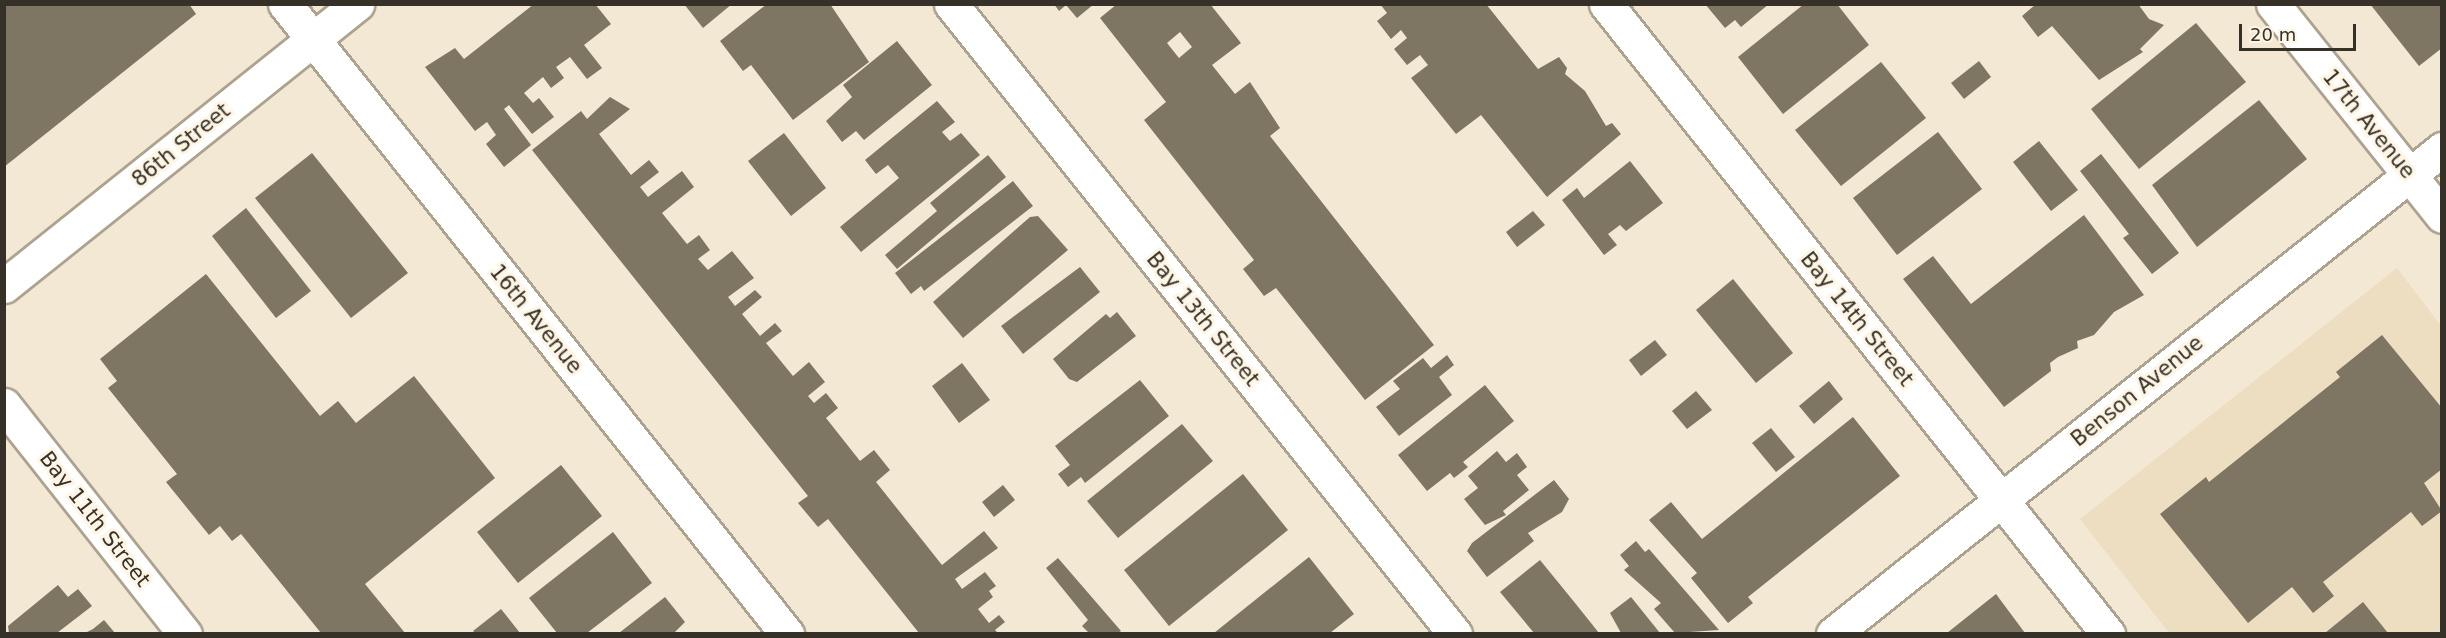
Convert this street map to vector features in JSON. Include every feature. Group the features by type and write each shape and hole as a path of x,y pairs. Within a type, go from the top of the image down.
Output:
{"street":[{"name":"16th Avenue","path":"285,4 787,633"},
{"name":"86th Street","path":"4,286 357,4"},
{"name":"Bay 13th Street","path":"951,4 1455,633"},
{"name":"Bay 14th Street","path":"1606,4 2108,633"},
{"name":"17th Avenue","path":"2273,4 2442,216"},
{"name":"Benson Avenue","path":"1833,633 2442,149"},
{"name":"Bay 11th Street","path":"4,405 185,633"}],"shaded area":[{"path":"2397,268 2441,326 2441,633 2169,633 2080,519"}],"building":[{"path":"4,4 189,4 196,14 4,167"},
{"path":"534,4 595,4 611,24 584,45 602,68 587,79 570,57 556,67 564,78 551,88 543,77 524,93 533,103 539,98 554,117 532,134 509,105 504,109 531,145 504,167 486,144 496,135 487,122 475,131 425,67 455,48 464,59"},
{"path":"684,4 732,4 703,28"},
{"path":"767,4 830,4 869,62 793,120 751,65 743,71 720,41"},
{"path":"1054,4 1094,4 1077,18 1066,5 1059,11"},
{"path":"1117,4 1210,4 1241,43 1212,65 1235,94 1250,82 1280,128 1270,136 1434,345 1365,400 1276,288 1264,296 1243,269 1254,260 1144,120 1166,102 1100,18","holes":["1180,32 1192,47 1179,58 1167,43"]},
{"path":"1380,4 1486,4 1538,69 1559,57 1567,68 1565,74 1585,91 1606,126 1612,123 1621,134 1547,197 1481,115 1456,134 1411,78 1428,65 1420,55 1407,65 1394,49 1407,38 1401,30 1391,39 1377,21 1387,13"},
{"path":"1705,4 1769,4 1741,27 1735,20 1725,28"},
{"path":"1804,4 1837,4 1869,45 1783,114 1738,57"},
{"path":"2036,4 2138,4 2149,19 2164,25 2140,49 2143,52 2099,80 2052,26 2038,37 2022,16"},
{"path":"2370,4 2442,4 2442,48 2419,66"},
{"path":"2196,23 2246,82 2139,169 2091,109"},
{"path":"897,41 932,85 864,140 856,131 842,142 826,121 852,97 843,85"},
{"path":"1979,61 1991,77 1964,99 1951,83"},
{"path":"1881,62 1926,118 1841,186 1795,130"},
{"path":"610,97 630,109 599,134 631,175 649,160 659,172 640,187 648,197 682,171 694,187 662,213 687,244 699,235 710,250 698,259 708,270 732,251 754,278 728,297 735,306 755,290 762,297 742,314 760,336 775,323 782,331 766,343 793,376 809,362 825,382 808,396 814,403 826,393 838,408 826,418 860,461 874,450 890,470 876,482 942,565 984,531 998,548 955,579 962,589 985,572 996,586 989,591 993,597 978,609 989,623 999,615 1005,622 995,630 998,633 919,633 828,519 818,527 798,503 808,496 532,150 581,111 587,119"},
{"path":"2259,100 2307,159 2197,247 2152,185"},
{"path":"937,101 955,122 942,132 950,141 961,133 980,155 861,252 840,227 899,178 888,165 876,174 865,160"},
{"path":"1938,132 1982,189 1897,255 1853,198"},
{"path":"784,133 826,188 791,216 748,161"},
{"path":"2039,141 2078,190 2051,211 2013,162"},
{"path":"312,153 408,273 351,318 255,198"},
{"path":"2101,154 2179,253 2152,274 2123,238 2129,234 2080,171"},
{"path":"988,155 1006,177 897,269 885,255 937,211 930,203"},
{"path":"1630,161 1663,203 1626,231 1620,225 1608,234 1617,245 1604,255 1562,200 1577,188 1584,198"},
{"path":"1013,181 1033,206 924,291 921,286 911,294 895,273"},
{"path":"246,208 311,291 276,318 212,236"},
{"path":"1533,211 1545,225 1517,247 1506,232"},
{"path":"2084,215 2144,295 2114,312 2094,335 2077,341 2078,348 2050,363 2051,371 2004,407 1903,279 1933,256 1971,304"},
{"path":"1038,216 1068,250 963,338 933,302 1030,217"},
{"path":"1080,267 1100,292 1023,354 1001,326"},
{"path":"206,274 320,416 338,401 356,423 414,376 495,478 365,584 405,633 321,633 241,534 232,541 220,526 209,535 166,482 177,474 108,388 117,381 100,359"},
{"path":"1733,279 1793,353 1756,383 1696,310"},
{"path":"1117,312 1136,336 1077,382 1069,379 1053,359 1106,314 1110,318"},
{"path":"2382,335 2442,408 2442,469 2424,483 2442,511 2422,526 2411,512 2323,582 2334,596 2313,613 2292,587 2248,623 2160,514 2206,477 2209,482 2340,377 2336,372"},
{"path":"1655,340 1667,355 1641,376 1629,360"},
{"path":"1447,355 1454,365 1439,377 1452,395 1399,436 1376,407 1400,389 1393,381 1423,358 1431,368"},
{"path":"962,363 990,400 959,423 932,386"},
{"path":"1140,380 1169,416 1085,483 1081,477 1068,487 1058,474 1070,465 1055,446"},
{"path":"1829,381 1843,399 1814,424 1799,406"},
{"path":"1485,385 1514,421 1463,462 1468,467 1454,478 1450,473 1427,491 1398,455"},
{"path":"1696,391 1712,410 1687,429 1672,411"},
{"path":"1853,417 1900,476 1748,597 1753,603 1728,623 1691,578 1697,573 1649,520 1671,502 1702,539"},
{"path":"1182,424 1213,461 1118,538 1087,501"},
{"path":"1771,428 1795,457 1776,472 1752,443"},
{"path":"1497,451 1506,462 1517,453 1527,467 1517,475 1529,490 1503,511 1506,515 1485,525 1464,499 1478,488 1468,476"},
{"path":"561,465 602,516 518,583 477,532"},
{"path":"1243,474 1288,530 1169,626 1124,570"},
{"path":"1554,480 1569,499 1562,512 1528,533 1534,541 1487,577 1467,551 1472,543"},
{"path":"1003,485 1015,500 994,517 982,502"},
{"path":"613,532 652,583 587,633 557,633 529,598"},
{"path":"1636,541 1645,552 1649,549 1719,630 1675,633 1654,609 1661,603 1624,570 1629,566 1620,555"},
{"path":"1309,557 1354,614 1330,633 1214,633"},
{"path":"1058,558 1121,631 1118,633 1089,633 1082,626 1088,620 1046,568"},
{"path":"1540,560 1599,633 1534,633 1500,592"},
{"path":"58,585 68,597 78,589 92,606 57,633 9,633 8,626"},
{"path":"1996,594 2025,633 1947,633"},
{"path":"665,597 685,622 674,633 619,633"},
{"path":"1631,597 1660,633 1621,633 1610,613"},
{"path":"2363,602 2388,633 2325,633"},
{"path":"501,609 520,633 475,633 473,631"},
{"path":"104,620 115,633 85,633 93,629"}]}
